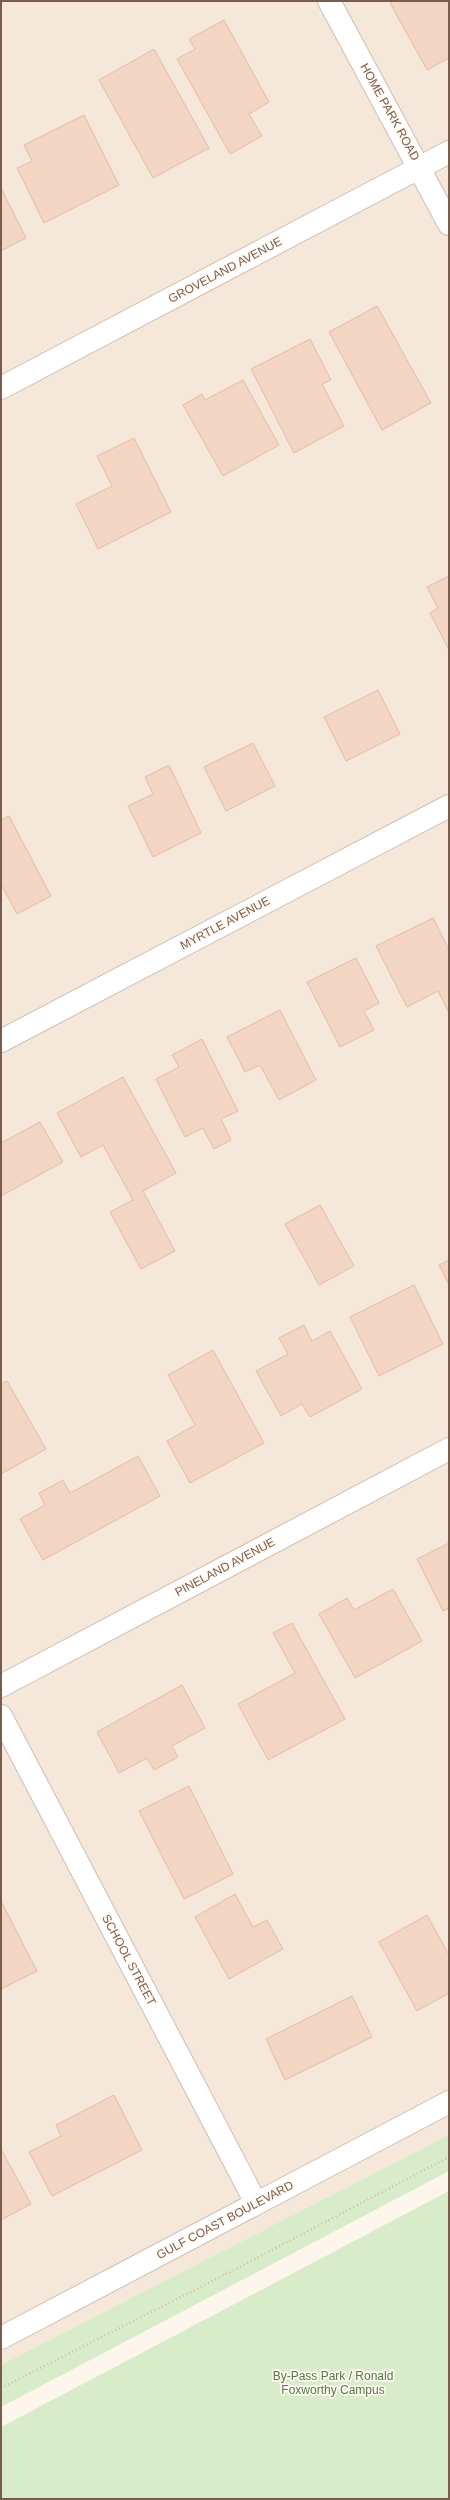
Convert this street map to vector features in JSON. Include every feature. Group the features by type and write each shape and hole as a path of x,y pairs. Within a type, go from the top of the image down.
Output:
{"street":[{"name":"HOME PARK ROAD","path":"329,1 420,167 449,224"},
{"name":"GROVELAND AVENUE","path":"1,388 449,152"},
{"name":"MYRTLE AVENUE","path":"1,1041 449,806"},
{"name":"PINELAND AVENUE","path":"1,1686 449,1448"},
{"name":"SCHOOL STREET","path":"1,1716 256,2203"},
{"name":"GULF COAST BOULEVARD","path":"1,2338 449,2102"}],"path":[{"path":"1,2388 230,2272 449,2157"}],"shaded area":[{"path":"1,1 449,1 449,2135 1,2365"}],"green space":[{"path":"449,2135 449,2171 1,2407 1,2365"},
{"name":"By-Pass Park / Ronald Foxworthy Campus","path":"449,2191 449,2499 1,2499 1,2427"}],"building":[{"path":"393,1 449,1 449,58 427,70 390,3"},
{"path":"224,20 269,102 249,114 262,136 230,154 177,59 195,49 189,39"},
{"path":"154,49 209,148 153,178 99,80"},
{"path":"84,115 119,185 44,223 17,168 32,161 24,145"},
{"path":"1,188 26,238 1,251"},
{"path":"377,306 431,403 382,430 329,332"},
{"path":"310,339 331,380 322,384 344,426 294,453 251,369"},
{"path":"243,380 279,445 223,476 183,405 202,394 205,400"},
{"path":"134,438 171,512 98,549 76,504 112,486 97,456"},
{"path":"449,576 449,650 430,613 438,608 427,587"},
{"path":"378,690 400,734 346,761 324,717"},
{"path":"253,743 275,786 226,811 204,767"},
{"path":"169,765 201,833 153,857 128,806 153,794 145,777"},
{"path":"9,816 51,896 17,914 1,884 1,820"},
{"path":"433,918 449,950 449,1013 438,991 407,1007 376,946"},
{"path":"356,958 379,1003 364,1011 374,1030 340,1047 307,982"},
{"path":"280,1010 316,1080 279,1100 260,1065 245,1072 227,1037"},
{"path":"202,1039 238,1111 221,1119 231,1140 214,1149 203,1128 185,1137 156,1079 179,1067 172,1055"},
{"path":"123,1077 176,1173 143,1191 175,1251 141,1269 110,1212 133,1200 103,1145 81,1157 57,1113"},
{"path":"40,1122 63,1162 1,1196 1,1143"},
{"path":"320,1205 354,1266 319,1285 285,1224"},
{"path":"449,1260 449,1285 439,1265"},
{"path":"414,1285 443,1344 379,1376 350,1317"},
{"path":"304,1325 312,1341 330,1331 362,1389 310,1417 302,1404 281,1416 256,1371 288,1354 279,1338"},
{"path":"213,1350 264,1443 190,1483 167,1441 195,1425 168,1375"},
{"path":"7,1381 46,1449 1,1474 1,1384"},
{"path":"138,1456 160,1496 43,1560 20,1519 45,1505 39,1493 63,1480 70,1493"},
{"path":"449,1543 449,1608 443,1611 417,1559"},
{"path":"393,1589 422,1641 355,1678 319,1614 347,1598 354,1610"},
{"path":"292,1623 345,1719 268,1760 238,1704 295,1673 273,1633"},
{"path":"182,1685 205,1728 172,1746 178,1757 154,1770 147,1758 119,1773 97,1732"},
{"path":"189,1786 233,1874 184,1899 139,1811"},
{"path":"235,1894 253,1927 267,1920 283,1949 229,1979 195,1917"},
{"path":"1,1901 37,1971 1,1989"},
{"path":"427,1915 449,1955 449,1993 417,2011 379,1942"},
{"path":"352,1996 372,2037 285,2080 266,2039"},
{"path":"114,2095 142,2150 52,2196 29,2152 61,2136 56,2125"},
{"path":"1,2149 31,2204 1,2220"}]}
